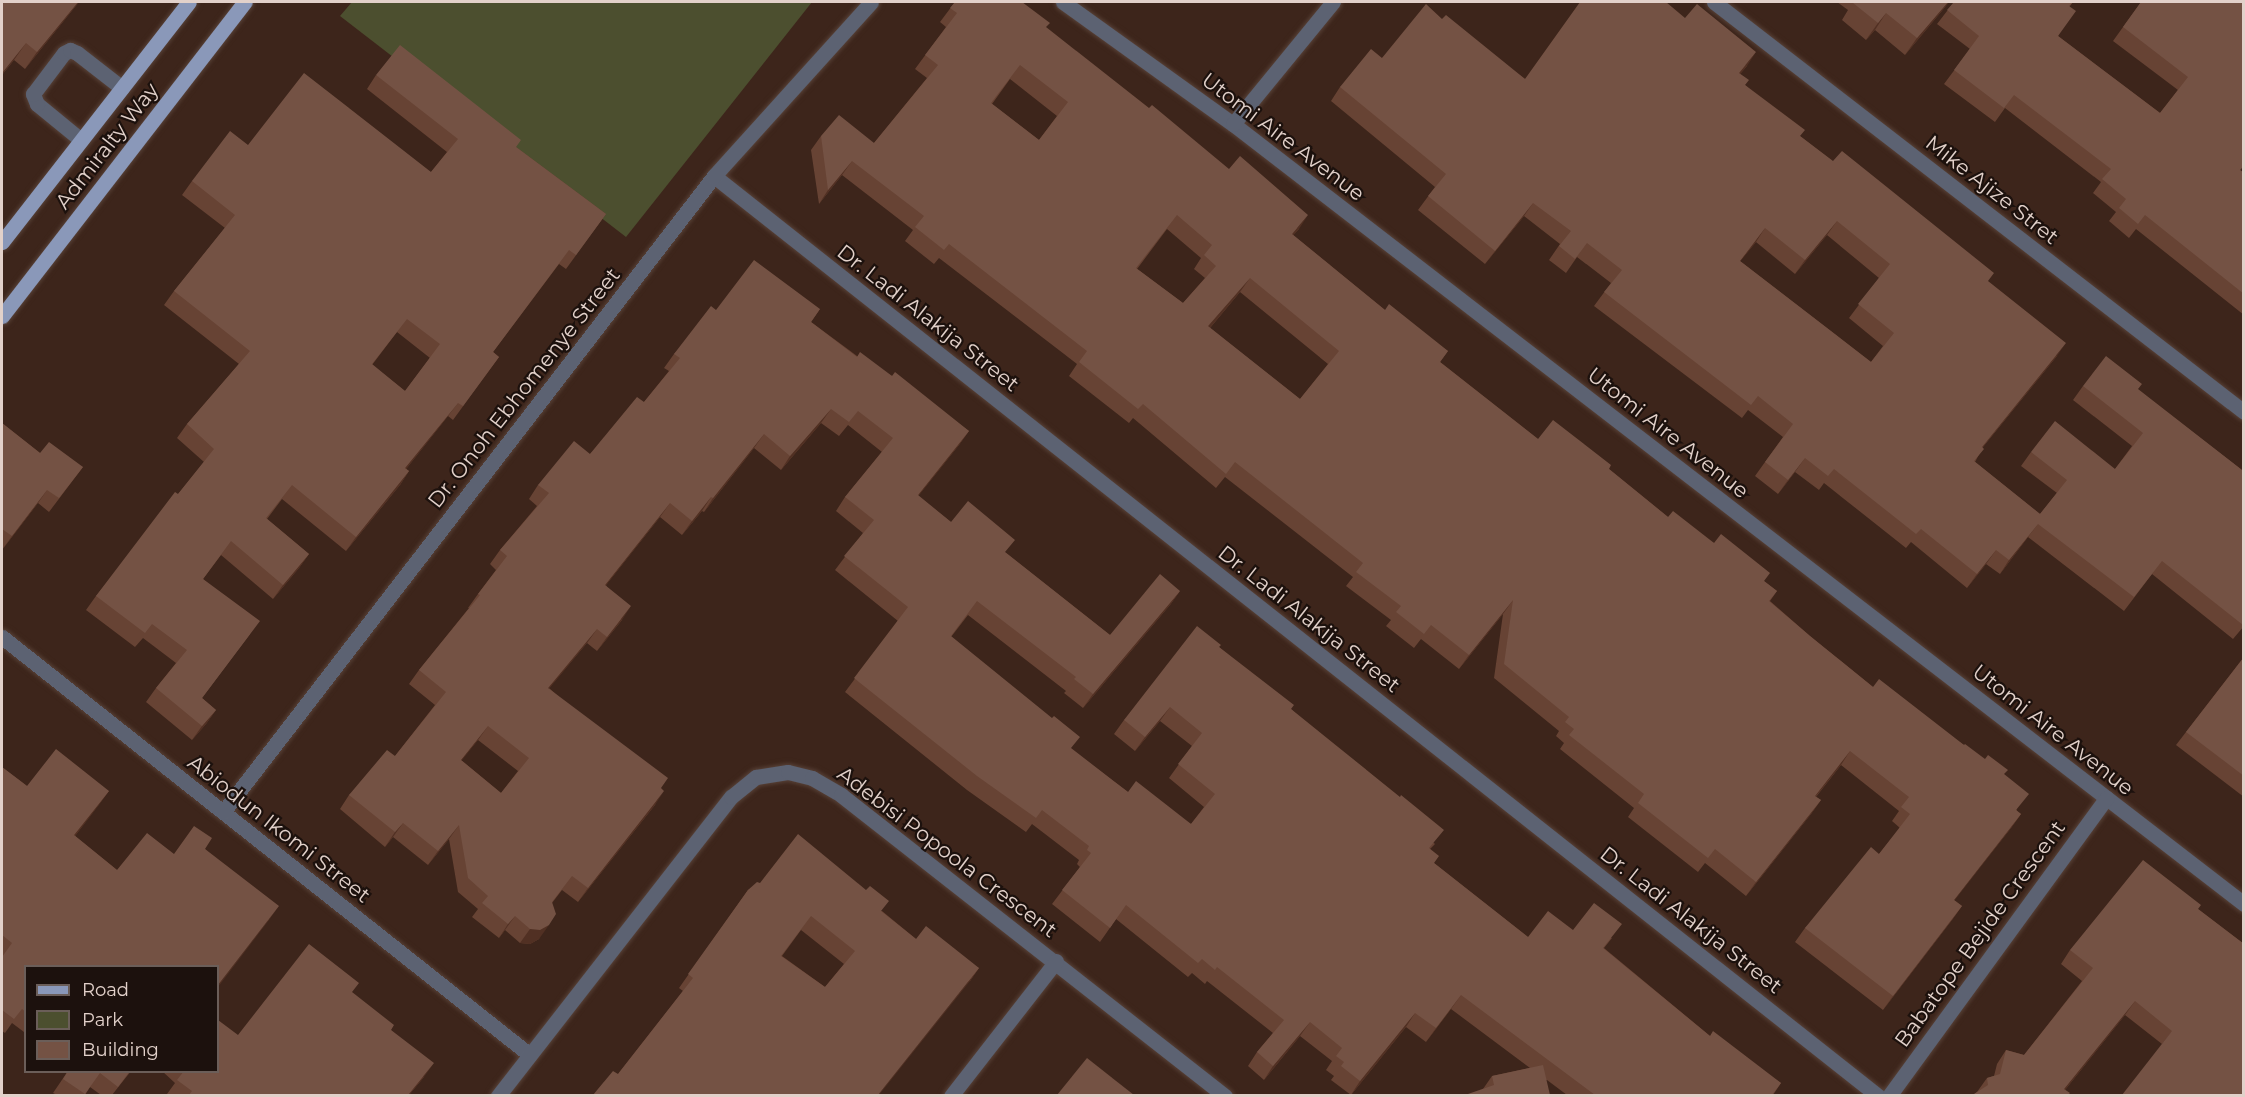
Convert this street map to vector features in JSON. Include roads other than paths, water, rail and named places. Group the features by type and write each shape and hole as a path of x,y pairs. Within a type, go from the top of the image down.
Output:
{"main road":[{"name":"Admiralty Way","path":"2,242 189,2"},
{"name":"Admiralty Way","path":"2,316 245,2"}],"street":[{"name":"Dr. Onoh Ebhomenye Street","path":"223,812 714,176 871,2"},
{"name":"Utomi Aire Avenue","path":"1063,2 1233,124 2244,904"},
{"path":"1233,124 1333,2"},
{"name":"Mike Ajize Stret","path":"1714,2 2244,412"},
{"path":"81,140 37,104 33,94 64,53 70,50 77,52 122,88"},
{"name":"Dr. Ladi Alakija Street","path":"714,176 1878,1095"},
{"name":"Abiodun Ikomi Street","path":"2,637 530,1055"},
{"name":"Adebisi Popoola Crescent","path":"498,1095 731,797 756,777 788,771 812,778 841,795 1225,1095"},
{"name":"Babatope Bejide Crescent","path":"1889,1095 2106,798"},
{"path":"951,1095 1056,961"}]}
